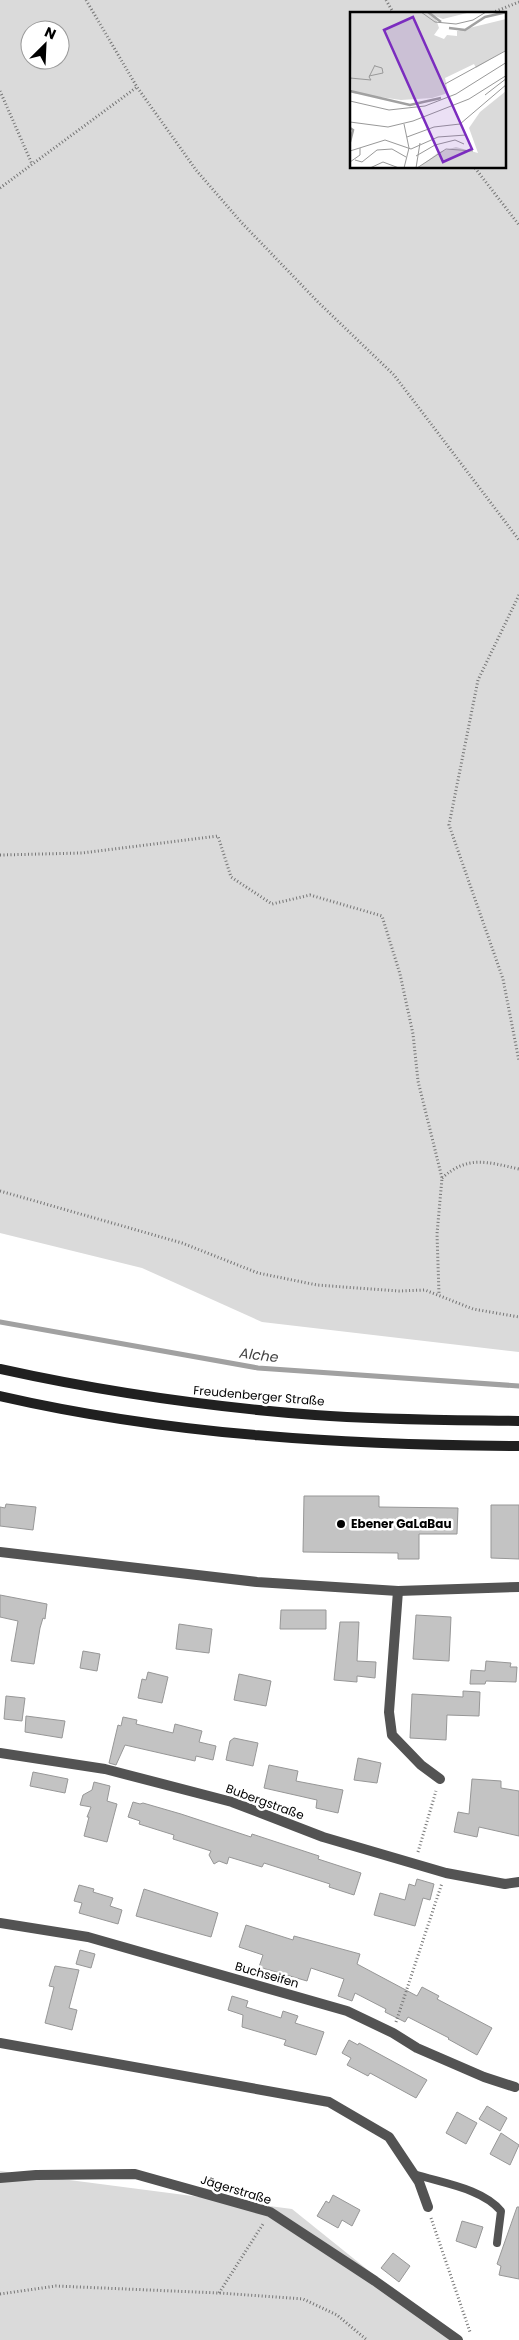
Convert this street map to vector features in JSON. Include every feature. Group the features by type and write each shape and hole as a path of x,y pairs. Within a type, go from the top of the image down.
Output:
{"main road":[{"name":"Freudenberger Straße","path":"0,1369 105,1390 207,1405 315,1415 519,1421"},
{"path":"0,1396 105,1416 307,1440 422,1446 519,1446"}],"street":[{"path":"0,1552 257,1582 398,1591 519,1587"},
{"path":"398,1591 390,1712 392,1735 421,1765 440,1779"},
{"name":"Bubergstraße","path":"0,1753 105,1769 232,1802 322,1837 415,1865 505,1884 519,1882"},
{"name":"Buchseifen","path":"0,1923 88,1937 347,2011 393,2033 417,2048 484,2077 515,2087"},
{"path":"0,2043 329,2102 389,2137 419,2182 428,2208"},
{"name":"Jägerstraße","path":"0,2178 36,2175 135,2174 270,2212 375,2281 458,2340"}],"lane":[{"path":"414,2174 472,2192 495,2203 501,2210 498,2243"}],"path":[{"path":"86,0 137,87 196,170 240,222 394,375 519,540"},
{"path":"386,0 393,12"},
{"path":"494,12 519,2"},
{"path":"0,188 137,87"},
{"path":"0,91 32,164"},
{"path":"476,169 519,225"},
{"path":"519,595 478,680 449,824 503,979 519,1061"},
{"path":"0,855 82,853 218,836 231,877 272,904 310,895 382,916 402,982 414,1034 418,1081 442,1178 437,1234 439,1294"},
{"path":"442,1178 453,1169 478,1160 519,1168"},
{"path":"0,1190 182,1243 268,1275 317,1285 400,1291 425,1290 473,1309 519,1317"},
{"path":"415,1865 440,1779"},
{"path":"393,2033 446,1873"},
{"path":"428,2208 472,2340"},
{"path":"219,2293 270,2212"},
{"path":"0,2294 56,2286 219,2293 303,2299 337,2315 367,2340"}],"shaded area":[{"path":"0,0 519,0 519,1352 262,1322 142,1268 0,1233"},
{"path":"0,2171 292,2209 455,2340 0,2340"}],"building":[{"path":"304,1496 379,1496 379,1507 458,1508 457,1534 419,1534 419,1559 398,1559 398,1553 303,1552"},
{"path":"6,1504 36,1507 33,1530 0,1526 0,1507 5,1508"},
{"path":"491,1505 519,1505 519,1559 491,1558"},
{"path":"0,1595 47,1604 45,1619 43,1618 40,1628 34,1664 11,1661 18,1621 0,1617"},
{"path":"281,1610 326,1610 326,1629 280,1629"},
{"path":"416,1615 451,1617 449,1661 413,1659"},
{"path":"340,1622 359,1622 357,1661 376,1662 375,1678 357,1676 357,1682 334,1680"},
{"path":"179,1624 212,1629 209,1653 176,1649"},
{"path":"83,1651 100,1654 97,1671 80,1668"},
{"path":"486,1661 511,1663 510,1667 517,1667 516,1682 486,1681 485,1684 470,1684 471,1670 485,1671"},
{"path":"148,1672 168,1677 162,1703 138,1698 142,1679 146,1680"},
{"path":"239,1674 271,1681 266,1706 234,1700"},
{"path":"463,1691 480,1692 479,1716 447,1715 446,1740 410,1738 412,1694 463,1697"},
{"path":"6,1696 25,1698 22,1721 4,1719"},
{"path":"26,1716 65,1721 62,1738 25,1732"},
{"path":"123,1717 137,1720 136,1724 173,1733 175,1724 202,1731 199,1742 216,1746 213,1760 196,1756 195,1761 125,1745 116,1765 109,1763 118,1725 121,1726"},
{"path":"234,1738 258,1743 253,1766 226,1760 230,1741"},
{"path":"358,1758 381,1763 377,1783 354,1780"},
{"path":"269,1765 298,1771 296,1781 343,1790 338,1813 316,1808 317,1800 264,1788"},
{"path":"33,1772 68,1779 65,1793 30,1786"},
{"path":"472,1779 501,1781 501,1788 519,1791 519,1836 479,1827 477,1837 454,1832 458,1812 469,1814"},
{"path":"94,1782 110,1786 107,1801 117,1804 107,1842 84,1836 89,1817 87,1817 91,1807 80,1805 83,1795 92,1790"},
{"path":"133,1802 181,1814 251,1837 252,1834 319,1856 318,1859 361,1873 354,1895 329,1887 330,1884 264,1863 262,1867 229,1857 227,1864 219,1861 214,1864 209,1855 211,1851 173,1839 174,1835 139,1824 140,1821 128,1817"},
{"path":"417,1879 434,1884 430,1900 423,1898 415,1926 374,1915 380,1893 405,1900 409,1884 415,1886"},
{"path":"79,1885 94,1889 93,1892 113,1898 110,1906 122,1910 118,1924 79,1913 82,1903 74,1901"},
{"path":"144,1889 218,1913 211,1937 136,1916"},
{"path":"246,1925 293,1940 294,1936 360,1954 357,1964 417,1996 422,1987 439,1996 437,1999 492,2028 477,2055 408,2017 405,2022 385,2012 386,2009 355,1993 352,2001 338,1996 344,1979 311,1968 307,1981 259,1967 263,1955 239,1947"},
{"path":"80,1950 95,1954 91,1968 76,1964"},
{"path":"55,1966 79,1970 69,2008 77,2010 72,2030 45,2023 54,1987 49,1986"},
{"path":"232,1996 248,2001 246,2007 281,2018 283,2011 298,2016 295,2023 324,2032 316,2055 284,2045 286,2040 242,2027 243,2015 228,2010"},
{"path":"349,2040 358,2045 359,2043 427,2080 416,2098 370,2073 368,2076 347,2065 351,2058 342,2053"},
{"path":"487,2106 507,2118 500,2131 479,2119"},
{"path":"457,2112 477,2123 466,2144 446,2133"},
{"path":"501,2133 519,2145 510,2165 490,2154"},
{"path":"333,2195 360,2210 352,2226 342,2220 338,2228 317,2216 326,2201 329,2203"},
{"path":"517,2207 519,2207 519,2279 499,2275 501,2266 497,2264"},
{"path":"462,2221 483,2227 476,2248 456,2241"},
{"path":"393,2253 410,2266 399,2282 381,2268"}],"waterway":[{"name":"Alche","path":"0,1322 258,1368 519,1386"}],"place":[{"name":"Ebener GaLaBau","path":"341,1524"}]}
